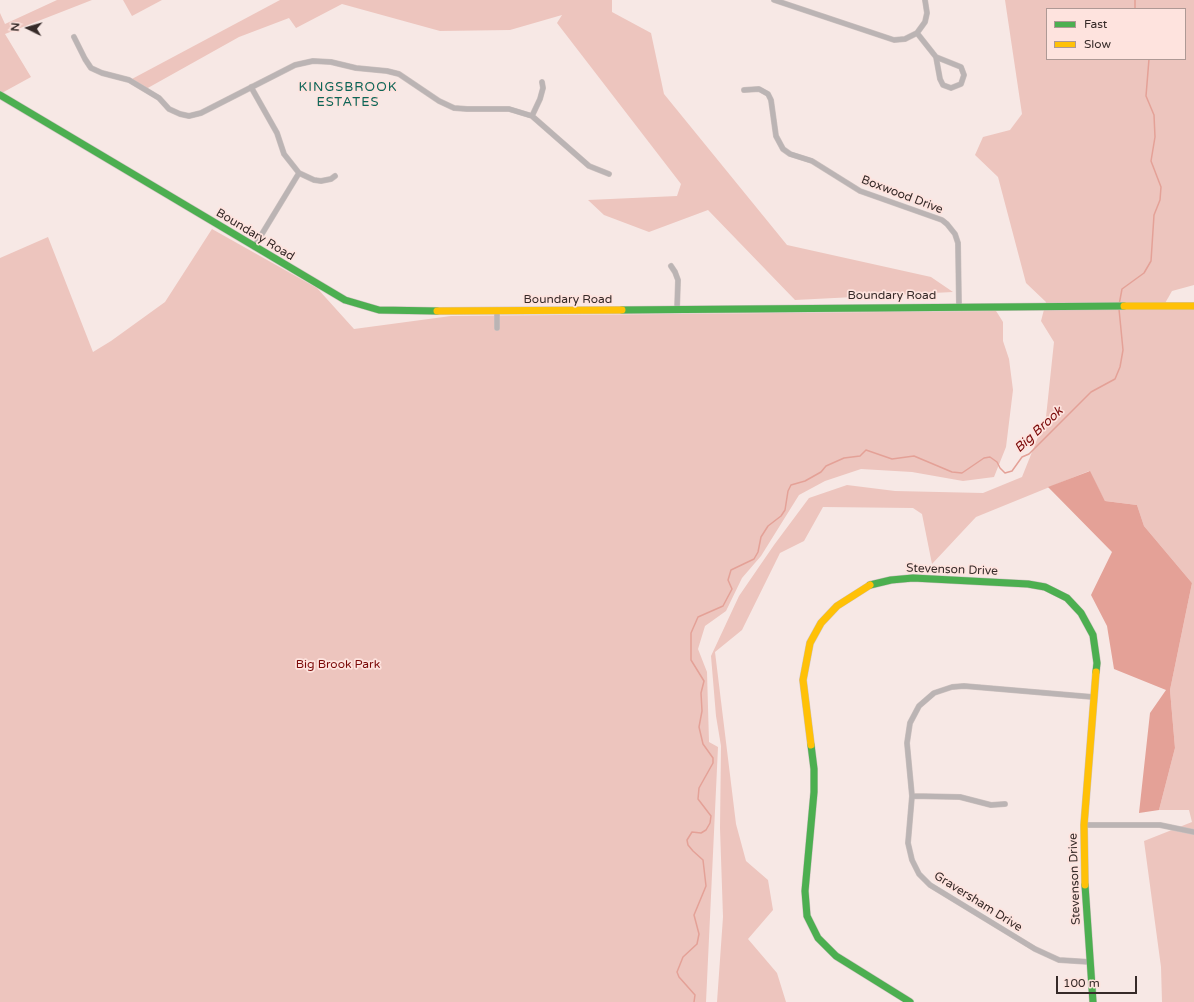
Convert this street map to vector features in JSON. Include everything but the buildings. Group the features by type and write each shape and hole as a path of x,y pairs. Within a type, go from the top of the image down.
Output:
{"street":[{"path":"774,0 894,40 905,39 917,33 924,22 927,13 925,0"},
{"path":"917,33 936,57 940,79 944,85 951,88 961,84 964,78 961,67 936,57"},
{"path":"74,38 85,59 92,68 102,73 129,80 159,98 169,109 180,114 189,116 201,113 295,65 313,61 331,62 356,68 387,71 399,74 439,101 454,108 509,109 532,116 589,166 609,174"},
{"path":"532,116 543,88 542,82"},
{"path":"251,88 277,133 284,154 299,173 314,180 321,181 335,176"},
{"name":"Boxwood Drive","path":"744,90 759,89 768,94 771,100 776,136 785,151 812,161 860,191 947,224 955,234 958,243 959,307"},
{"name":"Boundary Road","path":"0,95 333,294 365,307 389,311 497,311 959,307 1108,308 1194,306"},
{"path":"254,247 299,173"},
{"path":"671,266 678,280 677,310"},
{"path":"497,311 497,328"},
{"name":"Stevenson Drive","path":"910,1002 836,956 818,938 807,916 805,891 814,792 814,768 803,680 810,643 821,623 837,606 851,595 867,586 891,580 913,578 1028,584 1045,587 1067,598 1081,612 1093,635 1097,663 1093,697 1084,825 1084,870 1093,1002"},
{"name":"Graversham Drive","path":"1090,962 1069,962 1047,956 937,889 924,879 915,867 908,843 912,796 907,743 908,729 916,711 924,701 934,693 946,688 964,686 1093,697"},
{"path":"912,796 960,797 991,806 1005,804"},
{"path":"1084,825 1160,825 1194,832"}],"green space":[{"path":"57,0 92,0 5,34 31,77 0,94 0,13 5,24"},
{"path":"123,0 162,0 132,16"},
{"path":"280,0 612,0 612,12 651,33 664,94 787,245 931,277 953,292 795,300 708,210 649,232 604,215 588,200 677,196 681,184 557,23 562,15 510,30 440,31 342,4 296,28 289,18 239,37 146,89 130,80"},
{"path":"1005,0 1194,0 1194,285 1172,291 1164,305 1194,307 1194,1002 1162,1002 1161,967 1144,841 1192,822 1189,810 1159,810 1175,748 1170,690 1192,583 1144,526 1137,505 1105,501 1089,471 976,517 932,564 922,514 913,508 823,507 804,541 780,553 742,630 715,652 736,824 746,861 768,880 773,910 748,939 777,973 786,1002 717,1002 723,917 720,828 721,746 716,716 711,656 739,596 809,498 847,485 895,491 983,493 1022,477 1046,417 1054,342 1041,321 1046,302 1026,283 998,177 975,155 983,137 1010,130 1022,114"},
{"name":"Big Brook Park","path":"212,229 317,288 354,329 451,316 996,311 998,314 1003,322 1003,341 1009,359 1013,390 1006,447 994,477 963,481 912,472 861,469 825,481 799,495 761,556 742,578 726,611 705,626 698,649 707,672 709,742 718,747 706,1002 0,1002 0,258 48,237 93,352 111,341 165,302"}],"shaded area":[{"path":"1090,471 1105,501 1137,505 1144,526 1192,583 1170,690 1175,748 1159,810 1139,813 1150,713 1166,690 1114,669 1107,626 1091,595 1112,552 1048,487"}],"waterway":[{"name":"Big Brook","path":"1135,0 1135,8"},
{"name":"Big Brook","path":"1119,305 1122,289 1144,273 1151,261 1154,215 1160,200 1161,187 1151,161 1155,137 1154,115 1146,96 1149,60"},
{"name":"Big Brook","path":"694,1002 695,995 679,977 677,972 683,957 697,944 699,934 694,915 706,886 703,860 688,845 687,840 692,832 701,833 706,830 710,823 711,816 698,799 699,788 713,763 713,758 703,744 699,727 702,711 701,693 704,681 691,660 691,633 698,617 723,606 732,589 728,580 731,570 754,559 758,552 761,537 768,526 781,516 785,510 788,491 791,485 805,481 821,472 826,466 844,458 860,456 866,450 892,459 914,456 952,472 962,473 984,458 990,457 997,462 1005,473 1012,471 1022,457 1029,454 1091,392 1115,379 1120,367 1123,350 1119,309"}],"traffic: fast":[{"path":"0,95 345,300 379,310 437,311"},
{"path":"622,310 1124,306"},
{"path":"870,585 891,580 913,578 1028,584 1045,587 1067,598 1081,613 1093,635 1097,663 1096,672"},
{"path":"811,745 814,769 814,792 805,891 807,916 818,938 836,956 910,1002"},
{"path":"1085,885 1093,1002"}],"traffic: slow":[{"path":"1124,306 1194,306"},
{"path":"437,311 622,310"},
{"path":"811,745 803,680 810,643 821,623 837,606 870,585"},
{"path":"1085,885 1084,825 1096,672"}],"district":[{"name":"KINGSBROOK ESTATES","path":"348,96"}]}
